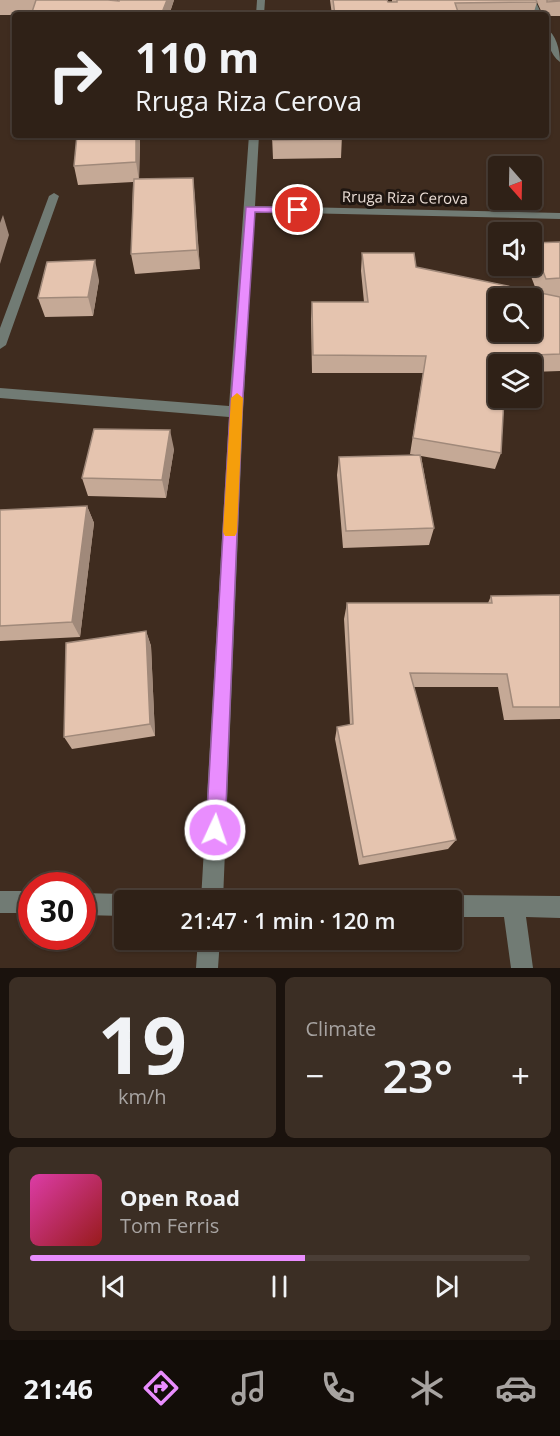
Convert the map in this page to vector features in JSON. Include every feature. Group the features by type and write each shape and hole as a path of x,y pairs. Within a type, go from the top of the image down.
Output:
{"street":[{"path":"549,36 560,59"},
{"path":"212,890 236,412 254,138"},
{"path":"0,345 54,196"},
{"name":"Rruga Riza Cerova","path":"250,209 560,216"},
{"path":"0,393 236,412"},
{"path":"0,902 18,902"},
{"path":"96,904 114,905"},
{"path":"462,906 560,907"},
{"path":"513,906 522,968"},
{"path":"207,968 208,950"}],"building":[{"path":"36,0 167,0 162,12 32,12"},
{"path":"333,0 397,2 397,0 536,0 537,2 455,3 458,12 335,12"},
{"path":"77,138 136,138 136,162 74,166"},
{"path":"273,138 342,138 342,139 273,140"},
{"path":"193,178 197,250 131,254 134,179"},
{"path":"560,242 560,278 546,279 542,269 542,243"},
{"path":"362,253 414,253 416,267 517,288 488,288 488,342 542,342 542,293 560,297 560,354 488,354 488,408 503,408 501,453 413,438 426,356 313,355 312,302 368,302"},
{"path":"95,260 88,297 38,298 47,262"},
{"path":"94,429 170,430 162,480 82,478"},
{"path":"420,455 434,528 346,531 339,457"},
{"path":"87,506 72,622 0,626 0,510"},
{"path":"560,595 560,707 513,707 507,674 410,673 456,840 363,857 337,727 353,724 347,603 492,603 491,596"},
{"path":"146,631 150,724 64,737 66,643"}],"slow traffic":[{"path":"230,532 237,398"}],"route":[{"path":"215,830 236,412 250,209 298,210"}]}
